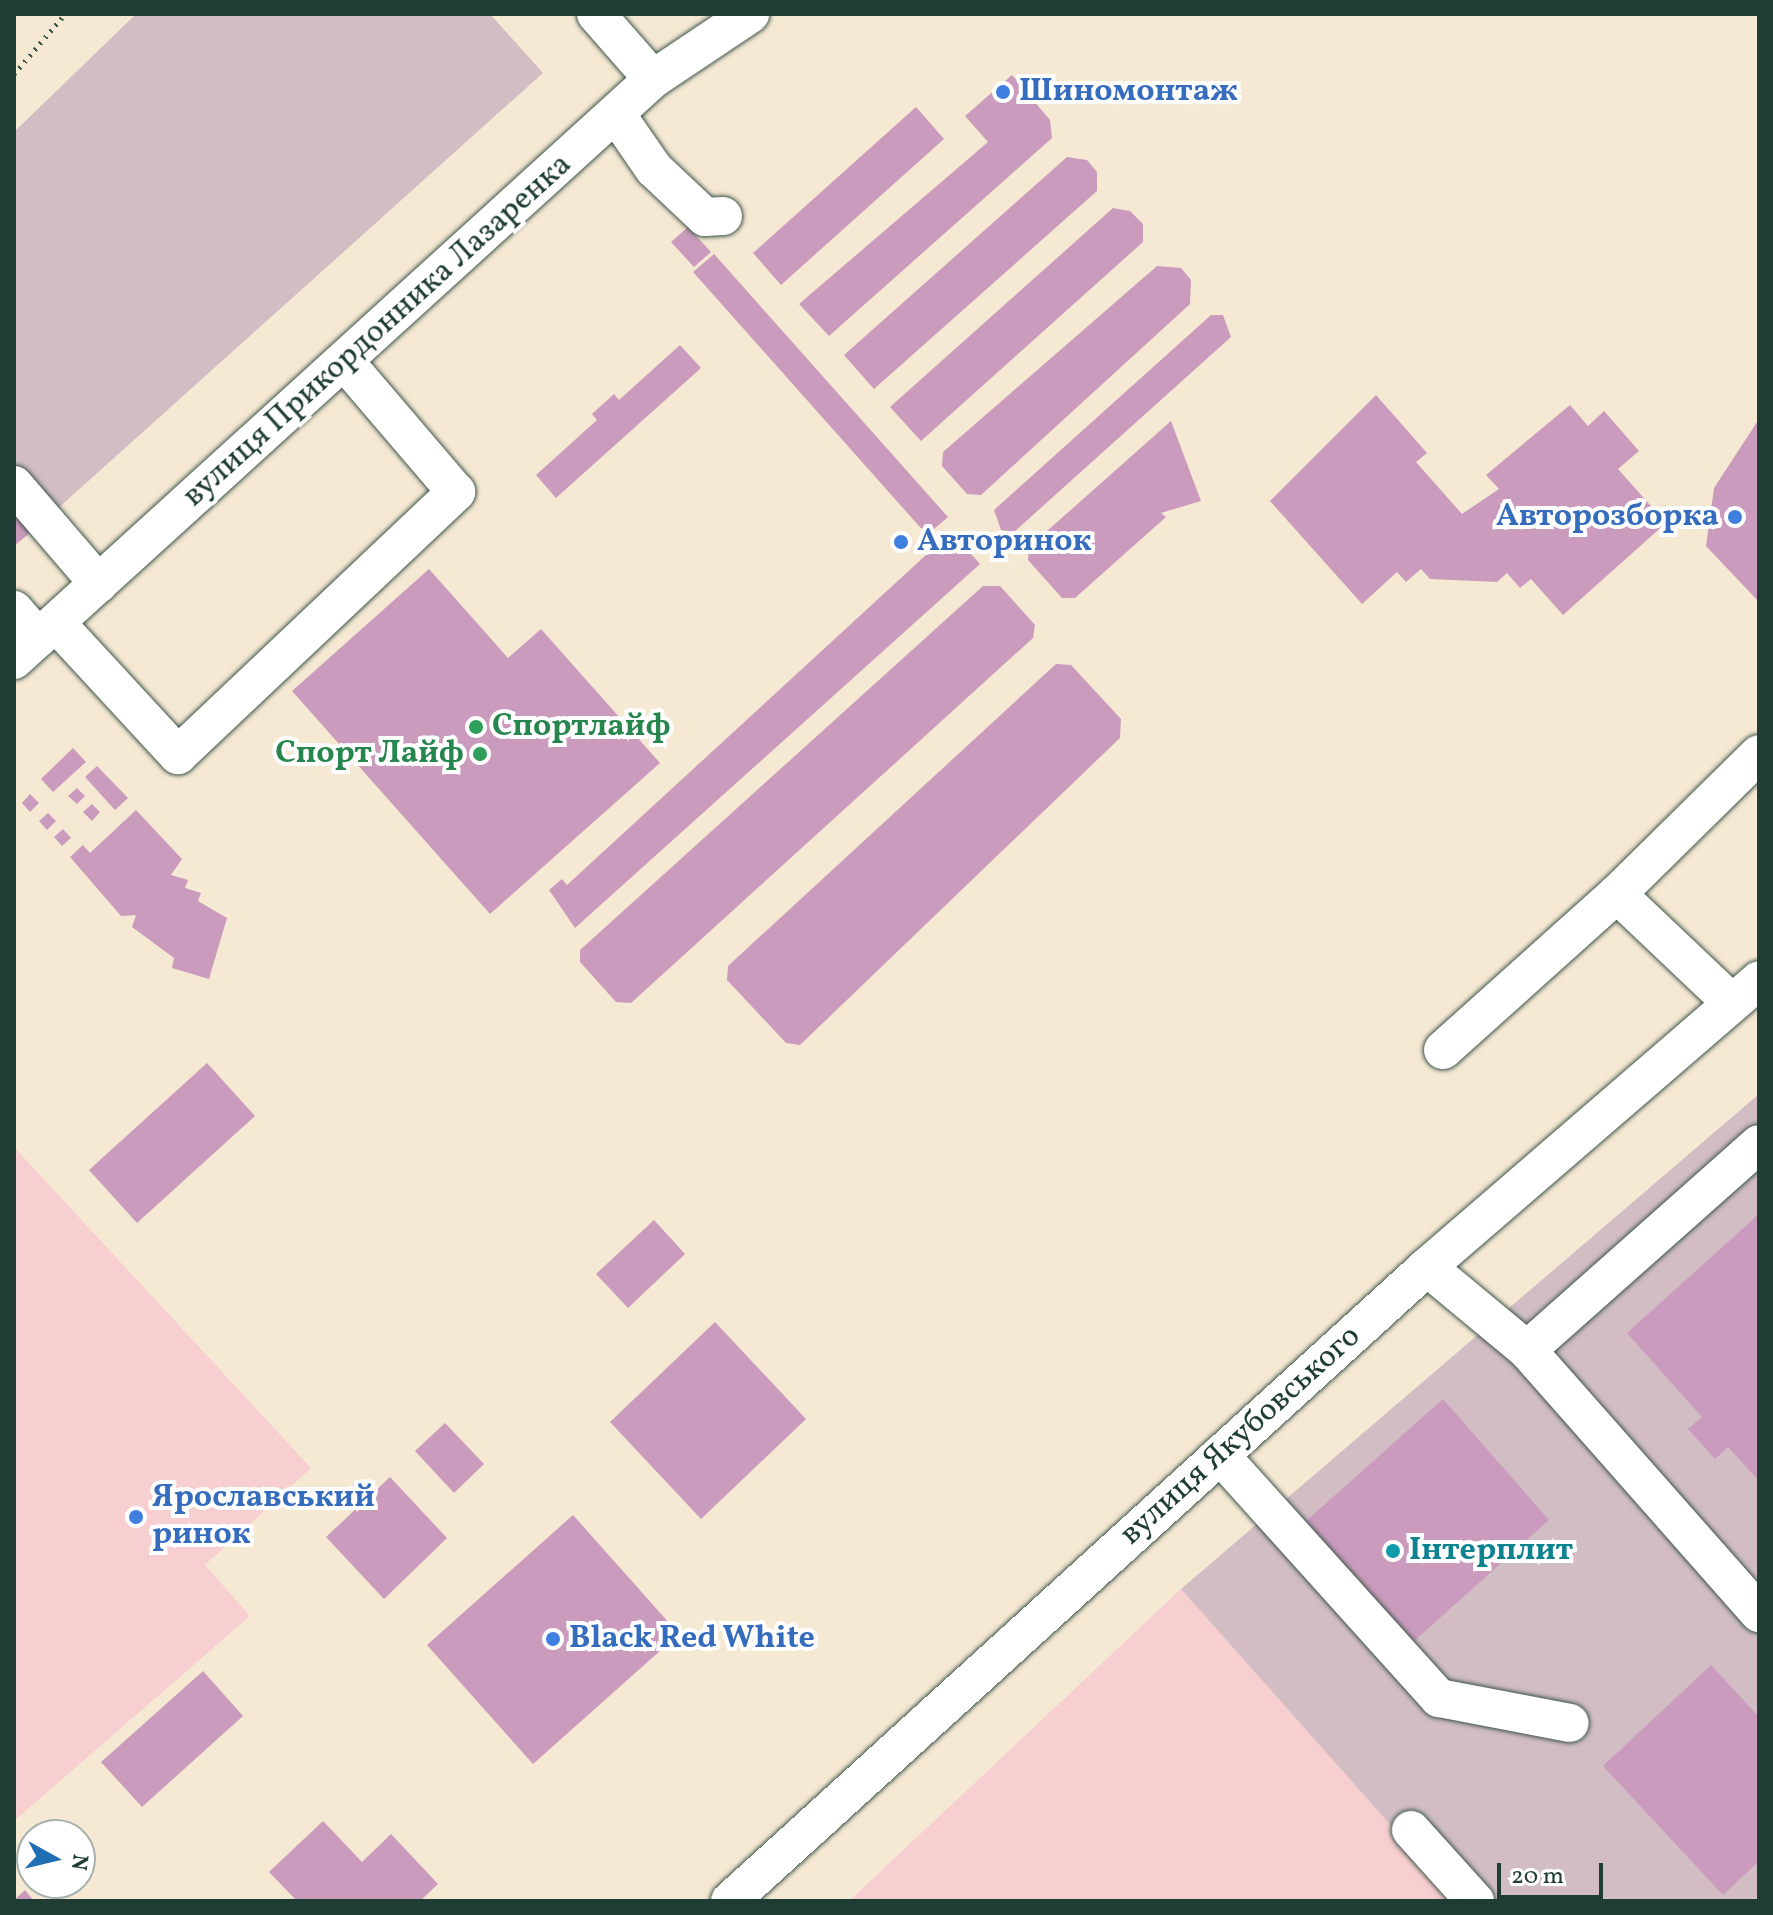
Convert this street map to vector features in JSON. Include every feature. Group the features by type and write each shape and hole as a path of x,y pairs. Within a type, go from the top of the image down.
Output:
{"street":[{"path":"596,14 653,79"},
{"name":"вулиця Прикордонника Лазаренка","path":"36,640 653,79 750,14"},
{"path":"616,114 654,169 705,217 723,216"},
{"path":"14,610 36,640 178,755 456,492 344,361"},
{"path":"14,485 99,584"},
{"path":"1443,1050 1617,894 1759,754"},
{"path":"1617,894 1746,992"},
{"name":"вулиця Якубовського","path":"730,1901 1427,1267 1746,992"},
{"path":"1527,1350 1759,1144"},
{"path":"1427,1267 1527,1350 1759,1613"},
{"path":"1220,1455 1439,1698 1570,1723"},
{"path":"1411,1830 1475,1901"}],"path":[{"path":"14,74 65,14"}],"shaded area":[{"path":"136,14 490,14 543,73 36,528 14,501 14,132"},
{"path":"1759,1094 1759,1901 1458,1901 1181,1589"},
{"name":"Ярославський ринок","path":"14,1147 311,1468 205,1565 250,1616 14,1821"},
{"path":"1181,1589 1458,1901 849,1901"}],"building":[{"path":"1012,75 1050,120 1052,138 829,336 799,304 988,142 965,116"},
{"path":"916,107 944,139 781,285 753,253"},
{"path":"1067,157 1087,160 1097,172 1097,191 874,389 844,355"},
{"path":"1113,208 1130,211 1143,224 1143,242 921,441 890,407"},
{"path":"688,227 711,252 694,267 671,242"},
{"path":"714,254 948,517 927,535 693,272"},
{"path":"1157,266 1181,268 1191,280 1190,304 981,495 967,494 942,466 943,452"},
{"path":"1211,315 1223,315 1231,337 1014,532 1001,530 994,510"},
{"path":"680,345 701,368 556,498 536,475 597,420 592,414 614,394 619,400"},
{"path":"1376,395 1427,453 1416,462 1462,514 1499,489 1486,475 1570,405 1588,426 1604,411 1639,451 1618,469 1666,523 1563,615 1531,579 1520,588 1507,573 1497,582 1430,579 1421,569 1406,582 1397,572 1362,604 1270,501"},
{"name":"Авторозборка","path":"1759,419 1759,602 1706,546 1714,488"},
{"path":"1171,421 1201,501 1161,513 1166,517 1075,598 1062,598 1028,560 1029,547"},
{"path":"14,501 36,528 14,546"},
{"path":"951,532 980,564 575,928 549,890 562,879 567,885"},
{"name":"Спортлайф","path":"429,569 508,658 541,629 660,763 490,914 292,691"},
{"path":"983,586 1000,586 1035,625 1033,638 631,1003 616,1002 580,962 580,950"},
{"path":"1056,664 1071,665 1121,719 1120,738 800,1045 786,1043 727,980 728,966"},
{"path":"73,748 86,762 53,792 41,779"},
{"path":"97,766 128,798 115,810 85,777"},
{"path":"77,788 85,796 77,804 68,796"},
{"path":"30,794 39,803 30,812 22,803"},
{"path":"92,804 100,812 92,821 83,812"},
{"path":"136,810 182,859 171,875 188,880 185,888 201,893 198,901 227,918 209,979 172,968 174,958 132,927 136,915 121,916 70,857 83,845 90,853"},
{"path":"48,813 56,821 47,830 39,821"},
{"path":"63,829 71,838 62,846 54,837"},
{"path":"207,1063 255,1116 137,1223 89,1170"},
{"path":"1759,1214 1759,1481 1728,1447 1715,1459 1688,1429 1702,1417 1627,1333"},
{"path":"654,1220 685,1254 628,1308 596,1274"},
{"path":"715,1322 806,1419 701,1519 610,1422"},
{"path":"1443,1399 1549,1520 1413,1642 1306,1521"},
{"path":"445,1423 484,1464 454,1493 415,1451"},
{"path":"390,1477 447,1538 384,1599 326,1537"},
{"name":"Black Red White","path":"573,1515 679,1634 533,1764 427,1645"},
{"path":"1711,1665 1759,1717 1759,1861 1723,1895 1603,1766"},
{"path":"203,1671 243,1716 142,1807 101,1762"},
{"path":"323,1821 362,1862 391,1834 438,1884 420,1901 297,1901 269,1872"}],"place":[{"name":"Шиномонтаж","path":"1003,92"},
{"name":"Авторозборка","path":"1735,517"},
{"name":"Авторинок","path":"901,542"},
{"name":"Спортлайф","path":"476,727"},
{"name":"Спорт Лайф","path":"480,754"},
{"name":"Ярославський ринок","path":"136,1517"},
{"name":"Інтерплит","path":"1393,1551"},
{"name":"Black Red White","path":"553,1639"}]}
